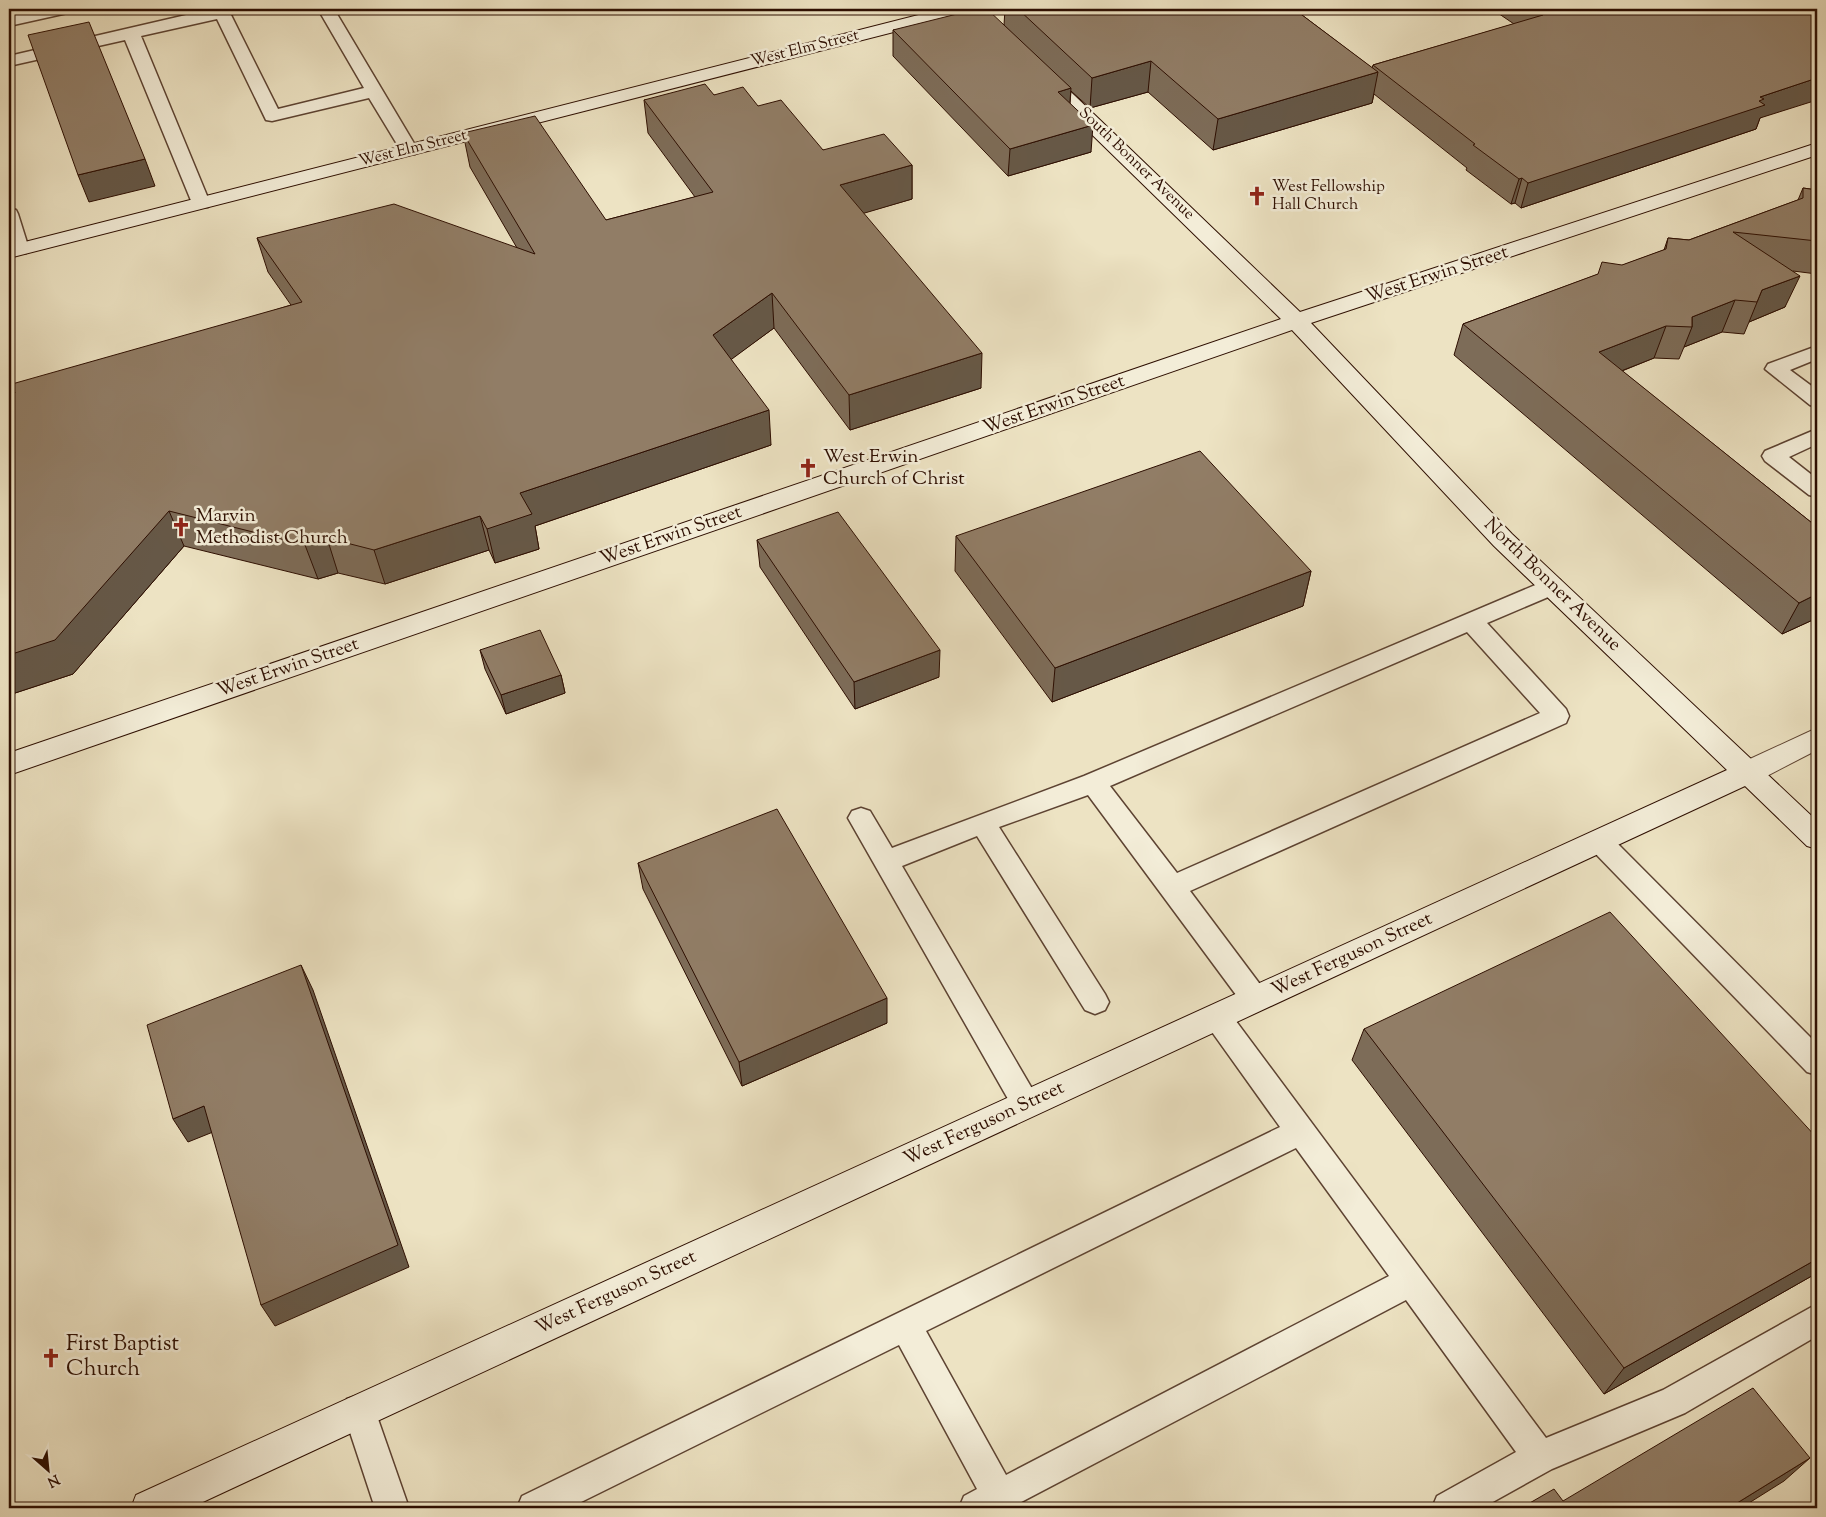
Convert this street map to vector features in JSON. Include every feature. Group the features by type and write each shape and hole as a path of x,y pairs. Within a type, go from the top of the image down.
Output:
{"main road":[{"name":"West Elm Street","path":"14,251 409,150 971,11"},
{"name":"South Bonner Avenue","path":"1030,64 1196,222 1296,322"},
{"name":"West Erwin Street","path":"9,764 1296,322 1816,150"},
{"name":"North Bonner Avenue","path":"1296,322 1503,540 1817,838"},
{"name":"West Ferguson Street","path":"149,1508 1749,772 1817,738"}],"lane":[{"path":"9,21 66,9"},
{"path":"326,9 409,150"},
{"path":"9,61 224,10 272,116 375,91"},
{"path":"131,33 202,203"},
{"path":"9,214 14,251"},
{"path":"1817,352 1775,369 1817,400"},
{"path":"1817,436 1773,456 1817,490"},
{"path":"886,862 982,823 1093,782 1552,586"},
{"path":"1172,887 1557,716 1470,621"},
{"path":"1093,782 1255,999"},
{"path":"862,818 1026,1104"},
{"path":"982,823 1095,1002"},
{"path":"1599,841 1817,1063"},
{"path":"1217,1017 1540,1457"},
{"path":"534,1508 1301,1132"},
{"path":"906,1326 987,1502 1410,1280"},
{"path":"1449,1508 1540,1457 1674,1402 1817,1318"},
{"path":"360,1411 392,1508"}],"building":[{"path":"977,9 987,9 1071,88 1058,92 1093,125 1010,149 893,30"},
{"path":"1018,9 1294,9 1378,72 1218,119 1151,61 1092,78"},
{"path":"1534,9 1817,9 1817,78 1760,97 1764,99 1759,101 1765,105 1528,183 1522,178 1519,179 1473,145 1475,144 1373,65 1543,15"},
{"path":"89,22 145,159 78,175 28,35"},
{"path":"705,84 714,95 743,87 758,106 781,100 823,150 884,134 912,165 840,185 982,353 849,395 772,293 713,335 769,410 520,493 532,514 487,529 480,516 374,550 327,538 305,545 169,511 55,640 9,655 9,394 15,393 12,384 302,302 257,238 394,204 535,254 463,133 535,116 606,220 713,192 644,100"},
{"path":"1803,188 1817,190 1817,241 1733,232 1800,276 1762,290 1757,302 1735,300 1692,317 1692,327 1666,326 1599,352 1817,527 1817,594 1799,603 1463,324 1598,274 1602,262 1622,265 1666,249 1668,238 1689,240 1803,198"},
{"path":"1200,451 1311,571 1055,668 956,536"},
{"path":"838,512 940,650 854,682 757,540"},
{"path":"540,630 561,675 501,695 480,650"},
{"path":"777,809 887,998 739,1062 638,863"},
{"path":"1610,912 1817,1138 1817,1259 1624,1368 1364,1029"},
{"path":"301,965 398,1245 261,1305 204,1106 173,1119 147,1025"},
{"path":"1753,1388 1810,1458 1729,1508 1521,1508 1554,1489 1563,1501"}],"place":[{"name":"West Fellowship Hall Church","path":"1257,196"},
{"name":"West Erwin Church of Christ","path":"808,468"},
{"name":"Marvin Methodist Church","path":"181,527"},
{"name":"First Baptist Church","path":"51,1358"}]}
